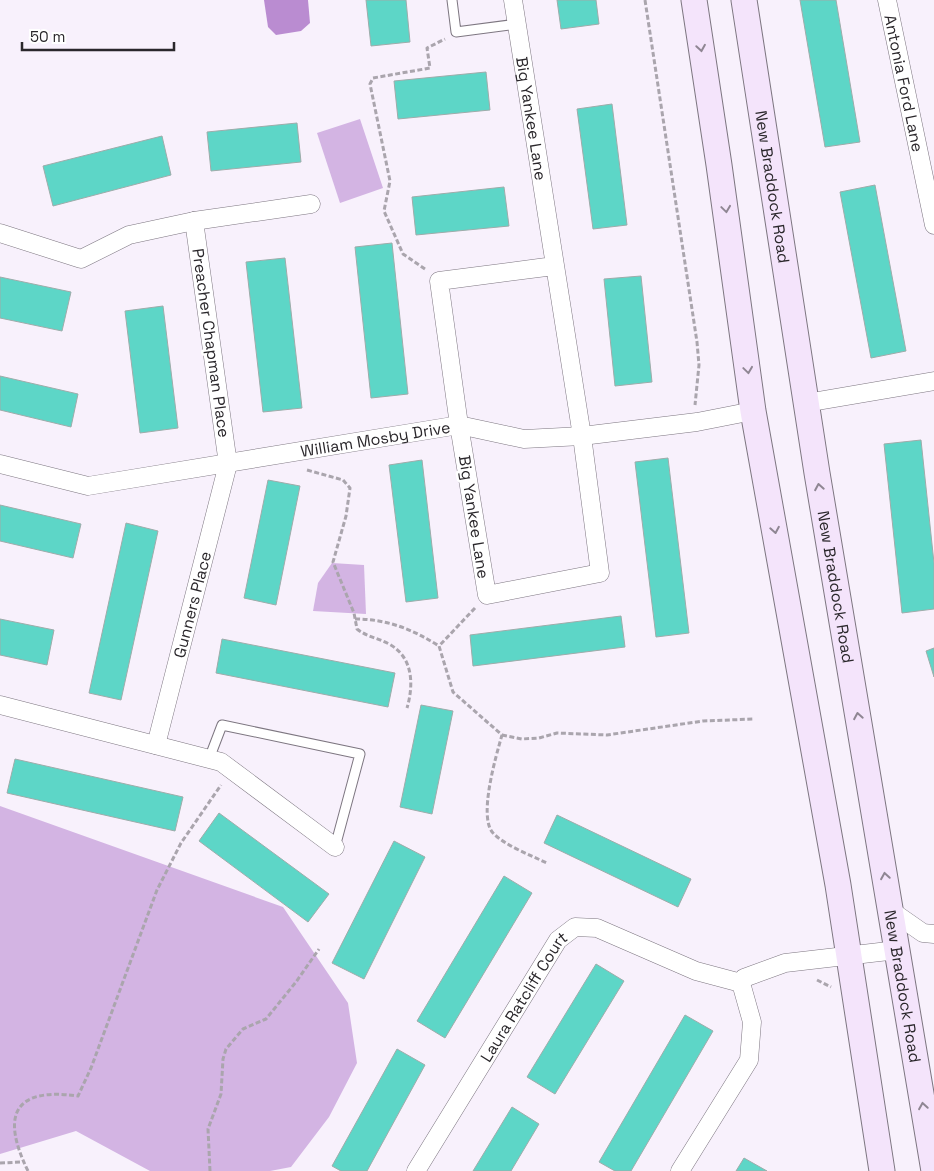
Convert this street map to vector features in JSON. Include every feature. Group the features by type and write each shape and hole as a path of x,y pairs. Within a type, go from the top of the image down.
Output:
{"main road":[{"path":"694,0 720,164 753,411 849,955 882,1171"},
{"name":"New Braddock Road","path":"744,0 806,403 934,1171"}],"street":[{"name":"Big Yankee Lane","path":"441,281 439,281 459,425 487,596 600,573 582,436 513,0"},
{"name":"Antonia Ford Lane","path":"887,0 934,225"},
{"path":"0,234 81,259 128,235 194,221 311,204"},
{"name":"Preacher Chapman Place","path":"194,221 228,464"},
{"path":"441,281 554,266"},
{"path":"806,403 934,381"},
{"name":"William Mosby Drive","path":"0,464 88,486 459,425 524,439 582,436 697,422 753,411"},
{"name":"Gunners Place","path":"156,745 228,464"},
{"path":"0,705 220,762 335,847"},
{"path":"890,910 923,933 934,934"},
{"name":"Laura Ratcliff Court","path":"416,1171 558,940 575,927 597,928 696,971 741,983"},
{"path":"680,1171 749,1060 752,1022 741,983 744,978 785,963 897,950"}],"lane":[{"path":"452,0 456,32 517,24"},
{"path":"209,759 222,725 360,754 335,847"}],"path":[{"path":"645,0 697,342 699,365 695,411"},
{"path":"441,281 403,254 384,211 390,181 370,84 373,78 430,68 427,48 456,32"},
{"path":"303,469 338,478 350,488 346,516 333,562 357,629 372,638 390,645 406,659 411,684 407,708"},
{"path":"439,646 487,596"},
{"path":"354,619 375,619 396,624 420,634 439,646 453,692 502,735 522,738 539,738 557,733 607,735 703,721 754,719"},
{"path":"502,735 486,812 487,826 497,837 547,863"},
{"path":"16,1105 23,1100 52,1094 78,1096 91,1068 157,890 181,843 212,796 233,771"},
{"path":"210,1171 208,1129 221,1094 223,1059 226,1049 243,1030 266,1018 296,982 319,949"},
{"path":"12,1148 28,1171"},
{"path":"0,1162 22,1162"}],"shaded area":[{"path":"264,0 308,0 310,23 301,31 276,35 268,27"},
{"path":"360,119 383,188 340,203 317,133"},
{"path":"332,563 364,565 366,614 313,611 318,583"},
{"path":"0,806 283,907 348,1003 357,1063 329,1117 291,1167 270,1171 150,1171 76,1131 0,1154"}],"building":[{"path":"366,0 406,0 410,42 371,46"},
{"path":"557,0 596,0 599,24 561,29"},
{"path":"800,0 836,0 860,142 825,147"},
{"path":"486,72 490,110 398,119 394,81"},
{"path":"612,104 627,225 593,229 577,109"},
{"path":"297,123 301,162 211,171 207,132"},
{"path":"162,136 171,175 53,206 43,166"},
{"path":"875,185 906,351 871,358 840,192"},
{"path":"504,187 509,226 416,235 412,197"},
{"path":"392,243 408,394 371,398 355,247"},
{"path":"285,258 302,408 263,412 246,262"},
{"path":"641,276 652,382 615,386 604,279"},
{"path":"0,277 71,292 62,331 0,318"},
{"path":"163,306 178,428 140,433 125,311"},
{"path":"0,376 78,394 71,427 0,410"},
{"path":"921,440 934,563 934,609 902,613 884,444"},
{"path":"668,458 689,633 656,637 635,462"},
{"path":"422,460 438,598 406,602 389,465"},
{"path":"268,480 300,486 276,605 244,598"},
{"path":"0,505 81,524 73,558 0,541"},
{"path":"126,523 158,531 121,700 89,693"},
{"path":"621,616 625,647 473,666 470,635"},
{"path":"0,619 54,630 47,665 0,655"},
{"path":"222,639 395,673 388,707 216,673"},
{"path":"934,648 934,677 926,651"},
{"path":"421,705 453,711 432,814 400,807"},
{"path":"15,759 183,797 175,831 7,793"},
{"path":"219,813 329,894 308,922 199,841"},
{"path":"557,815 691,879 678,907 544,843"},
{"path":"394,841 425,857 364,979 332,963"},
{"path":"504,876 532,893 445,1038 417,1021"},
{"path":"596,964 624,981 555,1094 527,1077"},
{"path":"685,1015 713,1031 631,1171 615,1171 599,1162"},
{"path":"397,1049 425,1065 367,1171 341,1171 332,1166"},
{"path":"512,1107 539,1124 511,1171 473,1171"},
{"path":"744,1158 767,1171 736,1171"}]}
